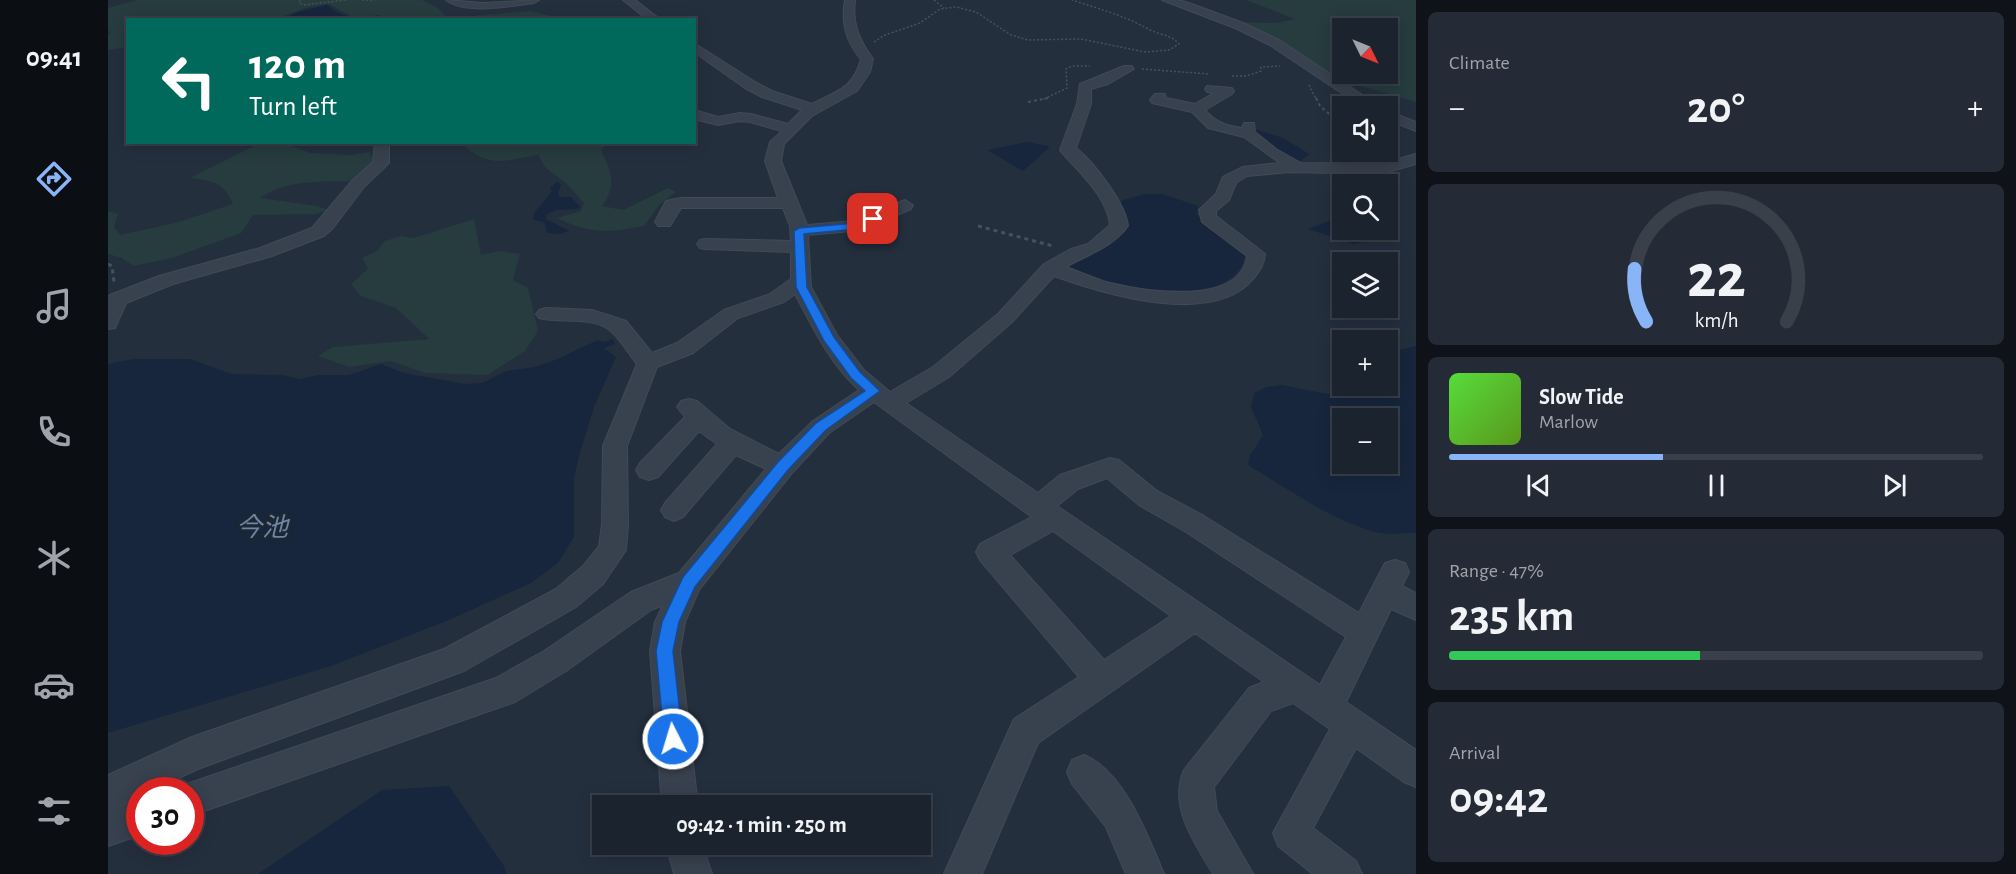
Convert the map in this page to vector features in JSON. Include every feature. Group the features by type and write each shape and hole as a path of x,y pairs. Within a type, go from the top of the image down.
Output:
{"street":[{"path":"451,0 470,4 501,5 534,0"},
{"path":"628,0 653,18"},
{"path":"850,0 848,11 855,46 867,59 864,74 859,84 813,109 794,124 791,133 777,142 773,161 789,203 799,239 801,281 805,295 828,338 855,375 881,397 1416,770"},
{"path":"1167,0 1231,23 1272,42 1306,61 1336,85 1355,96"},
{"path":"470,4 468,6 492,10 493,13 485,18"},
{"path":"696,47 750,85 767,94 813,109"},
{"path":"679,795 665,651 670,622 689,582 783,466 821,427 881,397 941,372 1005,318 1051,268 1077,253 1094,248 1119,225 1119,217 1106,197 1102,184 1085,167 1078,156 1068,150 1084,104 1085,87 1128,69"},
{"path":"1197,109 1227,91 1212,89"},
{"path":"1160,97 1157,100 1197,109 1211,126 1248,130 1271,152 1297,166"},
{"path":"696,115 718,121 740,117 751,118 792,129"},
{"path":"1398,119 1416,127"},
{"path":"108,323 117,299 166,280 266,252 318,232 358,184 381,163 382,144"},
{"path":"1051,268 1103,287 1127,292 1186,298 1216,295 1239,284 1255,264 1256,254 1208,218 1207,210 1223,196 1229,180 1243,172 1297,166 1381,169 1416,159"},
{"path":"664,222 672,205 681,203 789,203"},
{"path":"706,244 799,239 857,226 905,206"},
{"path":"108,793 192,754 453,661 566,598 593,575 612,550 615,525 615,446 648,363 685,348 731,314 777,298 801,281"},
{"path":"546,314 592,316 619,326 648,363"},
{"path":"649,470 694,412 705,425 732,444 783,466"},
{"path":"674,510 732,444"},
{"path":"1101,679 990,552 1046,512 1069,482 1110,467 1149,498 1195,524 1364,632"},
{"path":"204,794 504,691 555,661 641,601 689,582"},
{"path":"1343,874 1291,833 1339,716 1364,632 1390,582 1416,607"},
{"path":"963,874 1026,731 1195,615"},
{"path":"1234,874 1200,816 1196,782 1260,699 1296,686"},
{"path":"1084,772 1119,814 1145,874"},
{"path":"108,828 126,822"},
{"path":"687,855 693,874"}],"path":[{"path":"300,0 299,2 303,5 346,0"},
{"path":"362,0 375,0"},
{"path":"934,0 945,8"},
{"path":"862,53 887,32 921,23 940,8 967,8 977,11 1008,34 1025,40 1082,39 1131,51 1159,51 1179,44 1174,39 1140,22 1072,0"},
{"path":"1028,102 1045,99 1067,88 1066,69 1072,66 1220,75"},
{"path":"1232,76 1246,76 1261,71 1261,67 1287,68"},
{"path":"1307,78 1310,90 1320,106 1332,116"},
{"path":"978,226 1077,253"}],"green space":[{"path":"137,0 422,0 438,8 448,18 381,18 379,15 351,18 350,15 328,4 305,8 280,18 126,18 126,47 108,50 108,34 111,32 108,31 108,8"},
{"path":"1246,0 1416,0 1416,102 1355,84 1398,84 1398,18 1332,18 1332,74 1303,55 1239,22 1276,23 1295,19"},
{"path":"531,11 559,18 448,18"},
{"path":"258,144 286,144 311,153 351,155 370,152 374,162 354,181 293,185 282,187 260,198 317,206 328,210 316,214 253,215 241,233 172,258 133,266 122,258 108,254 108,211 118,214 114,227 120,235 179,222 233,204 221,186 205,180 190,178"},
{"path":"607,144 601,150 610,172 611,185 607,199 602,206 623,210 668,188 676,192 659,205 644,226 609,231 580,227 557,218 581,211 584,203 566,183 546,168 538,155 498,161 490,160 473,153 463,145"},
{"path":"474,219 481,255 499,251 520,254 513,280 528,288 538,331 525,351 487,375 425,373 391,361 349,367 318,356 333,347 429,339 396,308 361,296 351,284 368,269 362,258 377,251 385,241 401,236 414,238"}],"water":[{"path":"327,5 348,18 284,18"},
{"path":"1252,128 1283,138 1309,154 1296,165 1258,141"},
{"path":"1027,142 1049,148 1023,171 987,150"},
{"path":"557,182 561,184 558,194 560,197 571,197 580,206 578,209 556,210 546,215 546,219 569,231 560,234 547,233 544,222 533,220 534,213 552,191 550,188"},
{"path":"1144,194 1163,194 1198,206 1197,214 1202,220 1246,252 1237,273 1219,285 1195,290 1166,291 1108,281 1064,268 1110,241 1121,201"},
{"path":"1332,220 1332,237 1308,229"},
{"path":"1342,240 1364,242 1354,244"},
{"name":"今池","path":"613,339 615,344 604,348 616,357 594,407 574,478 574,537 558,563 531,583 449,620 331,666 108,733 108,364 133,359 190,359 232,374 283,375 300,379 318,375 349,375 381,364 404,373 465,384 482,383 506,371 535,367 598,340 603,342"},
{"path":"1416,346 1416,533 1380,533 1358,526 1309,503 1248,465 1250,456 1263,435 1251,407 1254,393 1266,387 1282,385 1327,394 1332,393 1332,396 1398,396 1398,350"},
{"path":"449,786 504,866 506,874 258,874 382,790"}],"route":[{"path":"673,739 665,651 670,622 689,582 783,466 821,427 874,391 855,375 828,338 801,287 799,231 857,226 873,219"}]}
